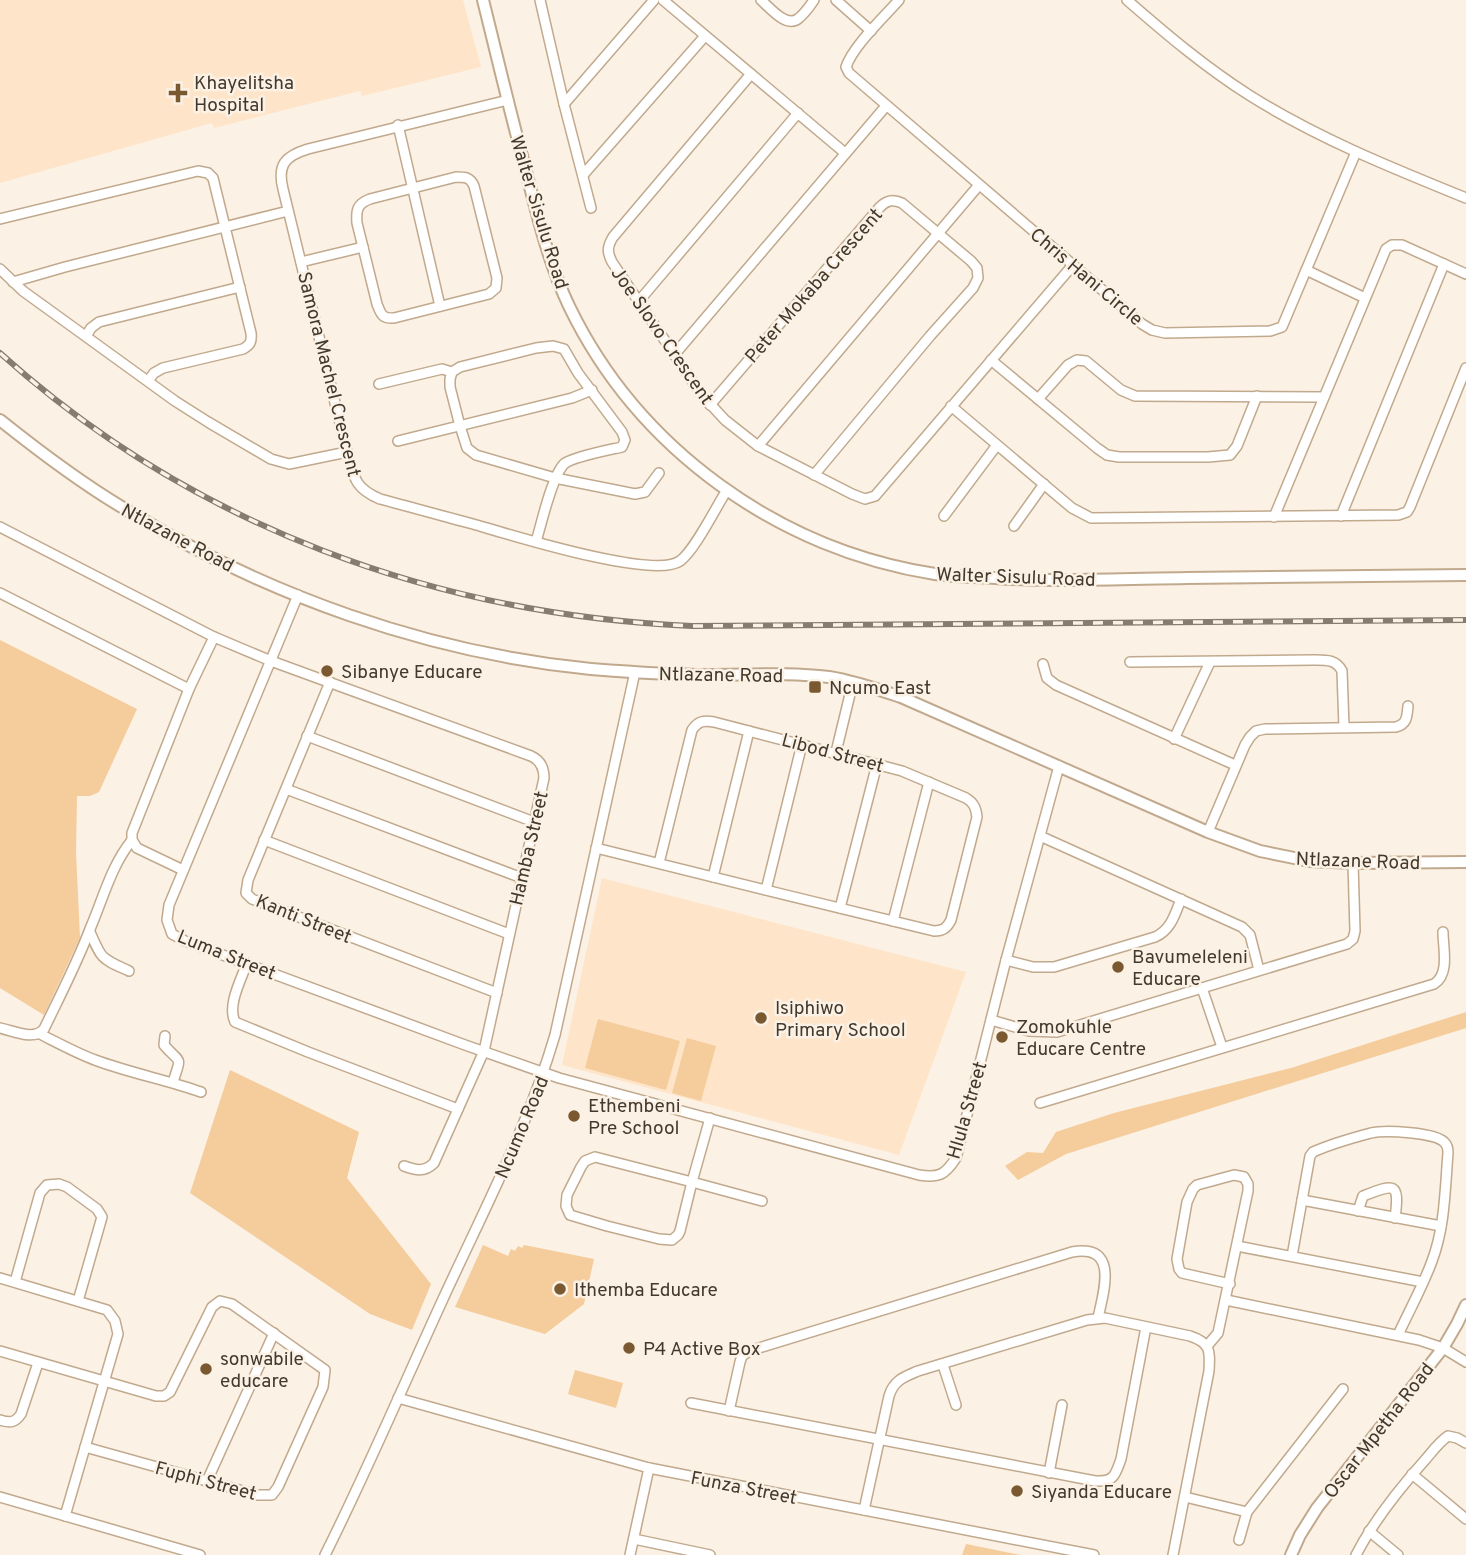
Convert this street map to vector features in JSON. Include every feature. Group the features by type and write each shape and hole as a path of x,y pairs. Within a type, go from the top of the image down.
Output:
{"street":[{"name":"Walter Sisulu Road","path":"483,0 546,248 569,305 583,331 616,385 680,454 727,490 771,518 812,539 880,562 936,574 1022,580 1466,575"},
{"path":"540,0 591,208"},
{"path":"564,104 654,0"},
{"path":"663,0 845,153"},
{"path":"761,0 791,22 799,19 814,0"},
{"path":"836,0 871,31"},
{"name":"Chris Hani Circle","path":"899,0 846,63 847,70 1152,330 1165,333 1278,329 1285,322 1356,152"},
{"path":"1127,0 1207,66 1271,108 1356,152 1466,198"},
{"path":"583,175 705,36"},
{"name":"Joe Slovo Crescent","path":"751,74 613,237 608,245 608,255 701,394 725,419 758,446 862,498 875,496 1073,265"},
{"name":"Samora Machel Crescent","path":"508,100 398,125 294,153 287,158 281,172 347,452 360,488 380,499 561,550 629,563 656,565 678,562 698,538 727,490"},
{"path":"674,355 886,106"},
{"path":"639,301 798,113"},
{"path":"398,125 440,306"},
{"path":"0,219 198,171 208,173 213,178 251,338 249,346 163,368 154,373 148,381"},
{"path":"456,177 467,177 471,180 497,278 496,288 489,294 394,318 384,317 381,316 363,247 356,214 359,205 370,199 456,177"},
{"path":"758,446 979,185"},
{"name":"Peter Mokaba Crescent","path":"710,405 884,203 893,200 902,203 971,261 977,268 978,278 814,475"},
{"path":"13,282 289,211"},
{"path":"1274,517 1389,246 1402,245 1466,274"},
{"path":"301,262 363,247"},
{"path":"1340,516 1444,264"},
{"path":"0,269 23,291 148,381 208,422 281,463 289,464 347,452"},
{"path":"1306,270 1365,298"},
{"path":"86,336 94,325 102,321 240,287"},
{"path":"536,542 555,478 564,464 622,447 625,440 622,432 578,373 564,349 553,346 536,348 460,367 452,372 450,387 467,448 476,455 555,478 635,494 645,492 659,473"},
{"path":"992,360 1107,455 1119,457 1230,455 1257,397"},
{"path":"1038,399 1068,365 1077,360 1086,361 1121,390 1135,396 1324,397"},
{"path":"379,384 442,369 452,372"},
{"path":"951,406 1077,512 1091,518 1398,515 1407,512 1466,369"},
{"path":"398,441 572,398 592,390"},
{"name":"Ntlazane Road","path":"0,420 61,467 145,522 238,570 364,620 457,646 558,665 682,674 796,675 853,682 901,697 1243,846 1309,861 1466,862"},
{"path":"944,516 998,445"},
{"path":"1014,526 1044,484"},
{"name":"Hamba Street","path":"0,527 214,637 271,661 535,758 542,766 544,778 484,1051 438,1156 430,1167 419,1171 404,1166"},
{"path":"0,593 189,689"},
{"name":"Luma Street","path":"298,596 183,870 168,913 168,926 172,934 544,1073"},
{"path":"183,870 140,850 133,844 132,832 189,689 214,637"},
{"path":"1130,662 1313,660 1336,663 1342,671 1344,727"},
{"path":"1174,739 1210,662"},
{"path":"1043,664 1046,678 1056,685 1235,765"},
{"name":"Ncumo Road","path":"325,1555 502,1174 544,1073 555,1035 635,672"},
{"name":"Kanti Street","path":"330,682 264,840 246,893 252,899 497,993"},
{"path":"835,752 853,682"},
{"path":"1208,832 1235,765 1256,731 1280,727 1400,726 1406,721 1408,706"},
{"name":"Libod Street","path":"659,863 692,730 696,724 708,721 803,744 902,771 973,802 977,817 948,927 942,931 934,931 893,921"},
{"path":"713,877 749,731"},
{"path":"307,736 534,822"},
{"path":"766,890 803,744"},
{"path":"840,908 877,764"},
{"name":"Hlula Street","path":"544,1073 919,1175 933,1177 947,1172 956,1158 1059,766"},
{"path":"596,848 893,921 929,782"},
{"path":"286,789 522,878"},
{"path":"1040,836 1248,931 1259,970"},
{"path":"0,1028 34,1036 44,1029 90,932 115,866 132,840"},
{"path":"264,840 509,934"},
{"path":"992,1020 1029,1031 1057,1032 1347,944 1353,939 1354,931 1353,863"},
{"path":"1006,960 1033,967 1054,967 1155,937 1168,928 1181,899"},
{"path":"90,932 100,956 129,971"},
{"path":"1040,1103 1434,984 1441,978 1444,970 1443,932"},
{"path":"247,963 232,1008 233,1018 239,1024 458,1110"},
{"path":"1202,988 1222,1047"},
{"path":"40,1034 96,1060 201,1092"},
{"path":"165,1036 164,1045 179,1058 173,1082"},
{"path":"710,1118 692,1182 680,1231 672,1240 659,1239 570,1215 566,1206 567,1195 585,1161 590,1158 604,1158 692,1182 762,1201"},
{"path":"1292,1256 1310,1156 1313,1152 1370,1133 1386,1131 1426,1135 1444,1141 1447,1146 1441,1226 1432,1262 1398,1335"},
{"path":"1207,1346 1218,1333 1230,1284 1248,1191 1248,1184 1240,1175 1197,1185 1193,1189 1187,1202 1177,1259 1182,1273 1230,1284"},
{"path":"15,1282 40,1193 47,1185 59,1184 101,1213 78,1301"},
{"path":"1358,1211 1363,1196 1391,1188 1398,1196 1395,1218"},
{"path":"1302,1200 1441,1226"},
{"path":"1237,1246 1423,1282"},
{"path":"729,1410 742,1356 749,1351 1072,1252 1094,1253 1102,1259 1105,1267 1098,1318"},
{"path":"0,1278 107,1310 115,1321 118,1334 65,1516"},
{"path":"1226,1300 1419,1340 1443,1348 1466,1362"},
{"name":"Fuphi Street","path":"85,1447 257,1496 272,1495 323,1388 324,1370 232,1304 220,1301 212,1307 170,1392 164,1396 156,1396 104,1381"},
{"name":"Oscar Mpetha Road","path":"1291,1555 1317,1508 1443,1348 1466,1305"},
{"path":"864,1510 889,1396 897,1381 918,1371 1098,1318 1190,1336 1207,1346 1209,1371 1173,1555"},
{"path":"691,1403 1107,1482 1116,1474 1121,1459 1146,1327"},
{"path":"207,1481 274,1333"},
{"path":"0,1351 104,1381"},
{"path":"0,1420 8,1423 16,1421 21,1415 38,1363"},
{"path":"943,1365 956,1405"},
{"path":"1239,1540 1247,1512 1343,1389"},
{"name":"Funza Street","path":"398,1398 649,1468 1094,1555"},
{"path":"1049,1473 1062,1405"},
{"path":"1356,1555 1369,1531 1412,1474 1444,1438 1453,1437 1466,1443"},
{"path":"631,1555 649,1468"},
{"path":"1412,1474 1466,1519"},
{"path":"0,1497 200,1555"},
{"path":"1185,1497 1247,1512"},
{"path":"1369,1531 1398,1555"},
{"path":"634,1539 706,1555"}],"shaded area":[{"name":"Khayelitsha Hospital","path":"0,0 463,0 481,67 362,96 360,91 214,128 212,123 0,183"},
{"path":"0,640 137,709 99,792 90,796 77,796 76,852 80,938 44,1015 0,988"},
{"name":"Isiphiwo Primary School","path":"602,878 966,972 899,1155 562,1065"},
{"path":"1466,1012 1466,1028 1066,1154 1018,1180 1005,1166 1027,1152 1043,1153 1056,1132 1114,1113 1291,1068"},
{"path":"598,1019 680,1041 666,1090 585,1068"},
{"path":"687,1038 716,1046 701,1101 672,1093"},
{"path":"230,1070 359,1132 347,1178 431,1284 412,1330 370,1314 190,1193"},
{"path":"483,1245 508,1256 511,1249 515,1251 518,1246 522,1248 524,1245 594,1259 584,1304 545,1334 455,1307"},
{"path":"575,1370 623,1383 616,1408 568,1394"},
{"path":"966,1544 1021,1555 962,1555"}],"railway":[{"path":"0,353 74,414 153,467 236,513 322,550 411,580 503,603 597,618 692,626 1466,620"}],"place":[{"name":"Khayelitsha Hospital","path":"178,93"},
{"name":"Sibanye Educare","path":"327,671"},
{"name":"Ncumo East","path":"815,687"},
{"name":"Bavumeleleni Educare","path":"1118,967"},
{"name":"Isiphiwo Primary School","path":"761,1018"},
{"name":"Zomokuhle Educare Centre","path":"1002,1037"},
{"name":"Ethembeni Pre School","path":"574,1116"},
{"name":"Ithemba Educare","path":"560,1289"},
{"name":"P4 Active Box","path":"629,1348"},
{"name":"sonwabile educare","path":"206,1369"},
{"name":"Siyanda Educare","path":"1017,1491"}]}
